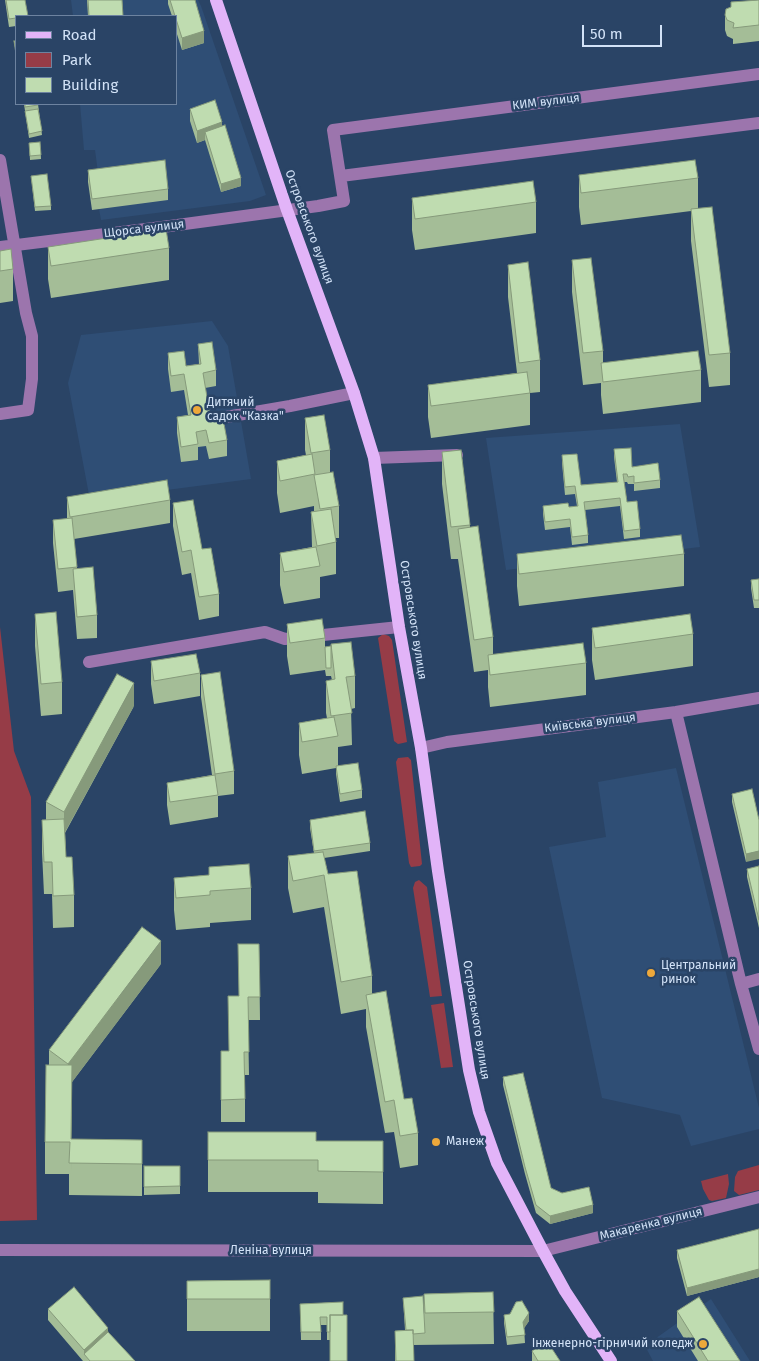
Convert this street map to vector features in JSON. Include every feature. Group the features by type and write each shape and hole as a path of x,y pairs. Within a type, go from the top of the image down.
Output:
{"main road":[{"name":"Островського вулиця","path":"216,0 287,210 354,392 374,458 398,627 420,748 468,1061 477,1104 497,1162 543,1251 565,1291 611,1361"}],"street":[{"name":"КИМ вулиця","path":"341,176 333,130 759,74"},
{"path":"341,176 759,123"},
{"path":"0,160 32,336 32,379 28,410 0,414"},
{"name":"Щорса вулиця","path":"0,247 170,226 344,201 341,176"},
{"path":"226,417 354,392"},
{"path":"374,458 460,455"},
{"path":"89,662 265,632 285,639 398,627"},
{"name":"Київська вулиця","path":"420,748 447,742 676,712 759,698"},
{"path":"676,712 741,984 759,1049"},
{"path":"741,984 759,978"},
{"name":"Макаренка вулиця","path":"543,1251 759,1197"},
{"name":"Леніна вулиця","path":"0,1250 543,1251"}],"shaded area":[{"path":"71,0 198,0 266,195 250,201 101,220 95,150 84,150 80,105 178,105 178,15 73,15"},
{"path":"212,321 228,346 251,479 90,500 68,383 81,335"},
{"path":"680,424 700,547 506,570 486,438"},
{"name":"Центральний ринок","path":"676,768 759,1108 759,1129 691,1146 680,1115 602,1098 549,847 606,837 598,782"},
{"path":"711,1299 750,1361 653,1361 645,1346"}],"green space":[{"path":"0,627 14,751 31,797 37,1220 0,1221"},
{"path":"383,634 389,636 392,640 407,742 398,744 394,741 378,638"},
{"path":"408,757 411,760 422,864 411,867 396,762 398,758"},
{"path":"419,880 427,887 442,996 430,997 413,888 415,882"},
{"path":"444,1003 453,1067 441,1068 431,1005"},
{"path":"759,1165 759,1190 739,1195 734,1191 735,1177 738,1171"},
{"path":"728,1174 729,1184 726,1198 709,1200 701,1181"}],"building":[{"path":"6,0 25,0 28,15 15,15 15,18 9,19"},
{"path":"88,0 122,0 123,15 89,15"},
{"path":"170,0 195,0 204,31 182,38 178,25 178,15 175,15"},
{"path":"759,0 759,25 733,28 734,23 727,20 725,15 726,9 731,7 731,2"},
{"path":"215,100 222,122 197,131 190,109"},
{"path":"38,109 42,131 29,134 25,111"},
{"path":"225,125 241,178 221,184 205,132"},
{"path":"40,142 41,155 30,156 29,143"},
{"path":"165,160 168,189 92,199 88,170"},
{"path":"695,160 698,178 581,193 579,175"},
{"path":"47,174 51,206 35,207 31,176"},
{"path":"533,181 536,202 415,219 412,198"},
{"path":"712,207 730,353 709,355 691,209"},
{"path":"166,229 169,248 51,266 48,247"},
{"path":"11,249 13,269 0,271 0,251"},
{"path":"591,258 603,351 583,353 572,260"},
{"path":"528,262 540,360 519,363 508,265"},
{"path":"212,342 216,370 203,373 210,415 222,413 227,440 209,443 206,430 196,432 198,444 181,447 177,417 191,415 184,374 171,376 168,353 184,351 186,366 201,364 198,344"},
{"path":"698,351 701,370 603,382 601,363"},
{"path":"527,372 530,393 431,406 428,385"},
{"path":"324,415 330,450 311,453 305,418"},
{"path":"631,448 632,467 658,463 660,480 634,483 634,476 628,477 627,474 623,474 627,502 637,501 640,529 624,531 620,498 584,502 588,535 572,537 570,519 545,522 543,506 568,503 569,507 578,506 575,486 565,487 562,455 577,454 581,485 618,482 614,449"},
{"path":"461,450 470,525 451,527 442,452"},
{"path":"312,454 315,474 280,481 277,461"},
{"path":"333,472 339,506 320,509 314,475"},
{"path":"167,480 170,500 70,517 67,497"},
{"path":"193,500 202,549 211,548 219,594 199,597 191,550 182,552 173,503"},
{"path":"331,509 336,542 317,546 311,512"},
{"path":"72,518 77,567 58,569 53,520"},
{"path":"478,526 493,637 474,640 458,529"},
{"path":"681,535 684,554 519,574 517,554"},
{"path":"316,547 320,566 284,572 280,553"},
{"path":"93,567 97,615 77,617 73,569"},
{"path":"759,579 759,600 754,600 751,580"},
{"path":"56,612 62,682 41,684 35,614"},
{"path":"690,614 693,634 595,648 592,628"},
{"path":"322,619 325,638 290,643 287,624"},
{"path":"351,642 355,676 346,677 352,713 331,716 326,681 335,679 331,644"},
{"path":"583,643 586,663 490,675 488,655"},
{"path":"331,646 331,668 326,668 325,647"},
{"path":"196,654 200,673 154,681 151,661"},
{"path":"220,672 234,771 215,774 201,675"},
{"path":"117,674 134,683 64,812 46,802"},
{"path":"334,717 338,736 302,742 299,723"},
{"path":"358,763 362,790 340,794 336,766"},
{"path":"215,775 218,795 170,802 167,783"},
{"path":"752,789 759,820 759,851 746,854 732,794"},
{"path":"365,811 370,843 314,851 310,820"},
{"path":"64,819 66,857 72,857 74,895 53,896 52,862 44,862 42,820"},
{"path":"323,852 328,874 357,871 372,976 341,982 324,875 293,881 288,856"},
{"path":"249,864 251,888 210,891 210,895 176,898 174,878 209,875 209,867"},
{"path":"759,866 759,920 747,869"},
{"path":"142,927 161,941 68,1064 49,1050"},
{"path":"238,944 259,944 260,997 248,997 249,1052 244,1052 245,1099 221,1100 221,1051 229,1051 228,996 239,996"},
{"path":"386,991 404,1099 412,1098 418,1133 400,1136 394,1100 385,1102 366,995"},
{"path":"46,1065 72,1065 71,1139 142,1140 142,1164 69,1163 70,1142 45,1142"},
{"path":"523,1073 551,1188 562,1193 589,1187 593,1205 550,1216 536,1205 503,1077"},
{"path":"208,1132 316,1132 316,1141 383,1141 383,1172 318,1171 318,1160 208,1160"},
{"path":"144,1166 180,1166 180,1186 144,1187"},
{"path":"759,1229 759,1269 687,1288 677,1250"},
{"path":"270,1280 270,1299 187,1299 187,1281"},
{"path":"74,1287 108,1328 84,1350 48,1309"},
{"path":"493,1292 494,1312 425,1313 424,1294"},
{"path":"423,1296 425,1333 413,1334 413,1330 406,1330 403,1298"},
{"path":"699,1297 740,1361 708,1361 677,1311"},
{"path":"522,1301 529,1313 523,1322 525,1335 507,1337 504,1315 510,1314 516,1302"},
{"path":"343,1302 343,1315 330,1315 330,1332 327,1332 327,1317 320,1317 321,1332 301,1332 300,1304"},
{"path":"330,1315 347,1315 347,1361 330,1361"},
{"path":"413,1330 414,1361 396,1361 395,1331"},
{"path":"108,1332 135,1361 90,1361 84,1354"},
{"path":"547,1341 560,1361 538,1361 532,1351"}],"place":[{"name":"Дитячий садок \"Казка\"","path":"197,410"},
{"name":"Центральний ринок","path":"651,973"},
{"name":"Манеж","path":"436,1142"},
{"name":"Інженерно-гірничий коледж","path":"703,1344"}]}
